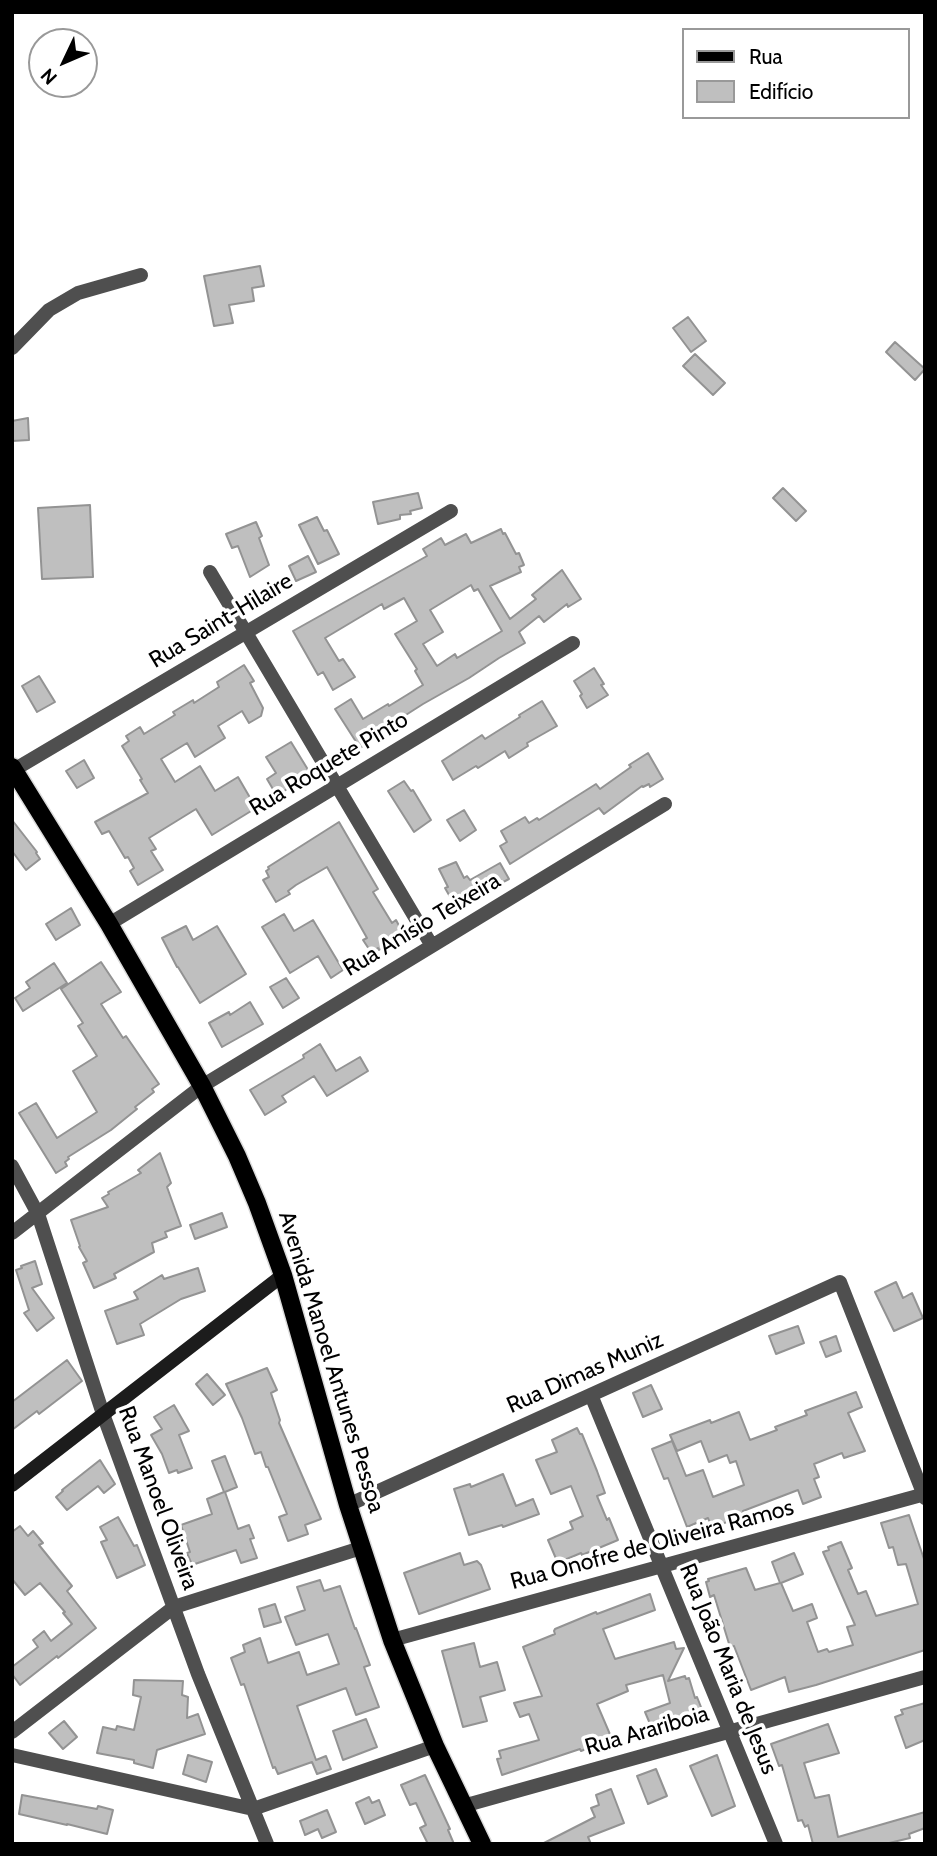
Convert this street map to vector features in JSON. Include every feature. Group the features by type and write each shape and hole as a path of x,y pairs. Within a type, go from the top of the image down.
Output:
{"main road":[{"name":"Avenida Manoel Antunes Pessoa","path":"13,769 109,923 202,1086 242,1168 283,1275 348,1505 392,1640 435,1746 482,1844"}],"street":[{"path":"12,348 49,310 78,293 141,275"},
{"name":"Rua Saint-Hilaire","path":"13,769 451,511"},
{"path":"210,572 432,946"},
{"name":"Rua Roquete Pinto","path":"109,923 573,643"},
{"name":"Rua Anísio Teixeira","path":"12,1233 202,1086 665,804"},
{"name":"Rua Manoel Oliveira","path":"12,1166 37,1214 103,1414 198,1674 267,1844"},
{"path":"12,1485 283,1275"},
{"name":"Rua Dimas Muniz","path":"348,1505 840,1282 924,1495"},
{"name":"Rua João Maria de Jesus","path":"592,1395 776,1844"},
{"name":"Rua Onofre de Oliveira Ramos","path":"392,1640 924,1495"},
{"path":"12,1732 174,1607 361,1548"},
{"name":"Rua Arariboia","path":"463,1806 925,1677"},
{"path":"12,1755 253,1809 435,1746"}],"building":[{"path":"260,266 264,286 252,288 254,301 229,305 233,323 214,326 204,276"},
{"path":"688,317 706,341 691,352 673,328"},
{"path":"895,342 925,369 915,380 886,352"},
{"path":"695,354 725,383 713,395 683,366"},
{"path":"28,418 29,440 12,441 12,421"},
{"path":"783,488 806,511 796,521 773,498"},
{"path":"418,493 422,508 410,511 411,514 400,515 400,519 378,524 373,502"},
{"path":"90,505 93,577 42,579 38,508"},
{"path":"317,517 339,554 318,564 299,525"},
{"path":"256,522 269,565 250,577 238,546 232,548 226,534"},
{"path":"501,529 516,554 519,553 524,565 519,567 521,572 490,586 510,619 536,599 532,595 562,570 581,599 568,607 567,604 544,622 539,616 519,632 525,643 423,704 360,748 335,709 351,699 363,719 423,685 415,671 417,669 395,634 417,621 404,598 384,609 382,604 325,638 339,661 343,659 355,677 333,690 323,672 318,675 293,631 427,556 423,549 441,538 445,545 466,534 471,543","holes":["471,585 474,591 478,589 502,631 457,658 455,654 437,666 423,644 443,632 430,610"]},
{"path":"308,556 316,572 296,581 289,566"},
{"path":"244,665 254,681 250,683 263,708 261,716 249,723 242,711 218,726 225,738 195,757 187,743 161,759 175,782 200,766 215,791 238,777 256,808 212,835 196,809 149,838 156,849 151,851 163,870 138,885 130,871 134,868 128,857 125,858 109,831 102,834 95,822 148,793 122,746 129,741 126,736 140,727 144,734 175,715 173,712 193,700 194,703 219,687 217,682"},
{"path":"594,668 608,695 587,708 574,681"},
{"path":"39,676 55,702 37,712 22,686"},
{"path":"542,701 557,726 527,743 528,746 509,758 505,751 453,780 442,761 482,735 485,739"},
{"path":"291,742 310,773 277,796 267,779 276,773 266,757"},
{"path":"648,753 663,779 650,787 649,784 642,786 604,814 599,808 510,864 500,846 507,842 501,831 525,817 529,823 537,818 539,820 596,784 600,789"},
{"path":"84,760 94,778 77,788 66,771"},
{"path":"404,781 411,791 413,790 431,820 414,832 388,791"},
{"path":"464,810 476,830 460,841 447,820"},
{"path":"12,820 40,859 26,870 12,851"},
{"path":"339,822 378,889 373,892 392,923 396,920 404,935 379,950 378,948 371,952 363,940 367,938 327,867 296,885 288,891 290,894 276,902 263,880 269,877 266,871 268,867"},
{"path":"456,862 464,878 467,876 470,880 500,863 509,879 459,905 456,900 453,902 445,888 448,887 439,869"},
{"path":"71,908 80,925 56,940 46,924"},
{"path":"284,914 294,931 313,920 343,970 331,978 318,956 290,973 262,927"},
{"path":"186,926 193,940 217,926 246,974 200,1003 162,938"},
{"path":"101,962 121,992 101,1004 123,1038 126,1036 159,1084 152,1089 154,1092 135,1107 137,1109 111,1130 68,1157 65,1162 67,1166 56,1173 19,1113 36,1103 57,1138 97,1112 73,1071 97,1056 78,1026 83,1023 61,989"},
{"path":"54,963 67,983 23,1011 15,998 30,988 26,982"},
{"path":"286,978 299,998 283,1008 270,987"},
{"path":"250,1002 263,1024 222,1047 209,1023 229,1012 230,1015"},
{"path":"320,1044 336,1071 360,1057 368,1071 327,1096 314,1076 282,1096 286,1102 265,1115 250,1090 304,1058 303,1055"},
{"path":"160,1153 171,1183 167,1187 181,1226 165,1232 167,1237 152,1243 154,1252 114,1274 116,1278 94,1288 83,1263 87,1261 79,1247 71,1220 108,1207 102,1198 141,1173 138,1170"},
{"path":"222,1213 227,1227 195,1239 190,1225"},
{"path":"35,1261 42,1284 32,1288 54,1318 37,1331 24,1313 29,1310 16,1270"},
{"path":"198,1268 205,1291 181,1299 140,1324 144,1335 117,1344 105,1311 138,1299 134,1292 162,1275 164,1279"},
{"path":"896,1282 903,1298 912,1293 923,1318 894,1331 875,1292"},
{"path":"798,1326 804,1343 776,1354 769,1336"},
{"path":"836,1336 841,1351 826,1357 820,1342"},
{"path":"67,1360 82,1381 39,1414 37,1411 12,1430 12,1402"},
{"path":"267,1368 277,1390 271,1393 279,1423 321,1519 305,1525 308,1534 288,1541 279,1517 287,1514 261,1452 255,1454 226,1384"},
{"path":"207,1374 225,1395 213,1405 196,1384"},
{"path":"651,1385 662,1409 643,1417 633,1393"},
{"path":"856,1392 862,1407 848,1413 865,1451 844,1458 842,1453 814,1464 819,1477 814,1479 821,1497 803,1504 798,1490 743,1511 744,1515 712,1528 708,1518 687,1527 668,1478 664,1479 652,1449 672,1441 686,1476 703,1470 713,1497 744,1485 736,1461 730,1463 727,1455 709,1462 701,1441 677,1451 670,1435 739,1412 750,1440 807,1415 805,1411"},
{"path":"174,1405 189,1431 179,1435 192,1468 169,1473 151,1435 162,1429 154,1417"},
{"path":"577,1428 582,1434 605,1493 597,1496 618,1540 582,1555 581,1553 557,1561 548,1540 573,1529 570,1522 583,1516 571,1486 551,1494 536,1460 557,1452 552,1440"},
{"path":"225,1456 237,1487 225,1492 238,1529 249,1525 254,1538 250,1539 257,1558 241,1563 236,1550 192,1565 181,1525 212,1514 207,1499 224,1492 212,1461"},
{"path":"100,1460 115,1484 104,1493 98,1486 67,1510 56,1497"},
{"path":"503,1474 516,1506 533,1499 539,1514 503,1527 502,1525 469,1535 454,1489 470,1484 471,1487"},
{"path":"909,1515 925,1562 925,1650 789,1692 785,1677 751,1690 734,1646 730,1647 714,1595 710,1597 706,1582 708,1579 746,1568 755,1590 780,1583 772,1562 794,1553 803,1574 781,1583 793,1611 812,1604 817,1618 807,1622 818,1652 827,1649 829,1652 853,1645 847,1627 855,1625 823,1552 841,1542 852,1568 848,1570 858,1594 866,1591 876,1616 918,1604 906,1564 898,1565 893,1547 889,1548 881,1523"},
{"path":"118,1517 134,1546 137,1545 145,1565 117,1578 101,1542 107,1540 100,1527"},
{"path":"20,1526 28,1536 33,1531 43,1543 39,1545 72,1586 67,1591 96,1628 20,1685 12,1674 12,1667 38,1647 33,1640 44,1631 51,1641 72,1624 40,1583 25,1595 12,1579 12,1532"},
{"path":"460,1553 464,1565 477,1561 481,1565 490,1589 419,1614 404,1573"},
{"path":"320,1580 324,1591 340,1586 370,1665 364,1667 379,1707 356,1715 346,1688 297,1706 316,1760 326,1756 331,1769 317,1774 312,1762 278,1774 275,1767 273,1768 244,1684 241,1685 231,1658 245,1652 243,1645 260,1638 268,1663 299,1652 307,1675 339,1664 328,1634 296,1645 285,1617 305,1610 297,1587"},
{"path":"650,1594 655,1610 603,1629 615,1659 674,1642 676,1649 684,1648 668,1681 685,1676 686,1679 689,1678 703,1712 653,1731 645,1712 670,1703 663,1675 626,1685 628,1691 597,1704 612,1739 502,1775 497,1759 501,1758 499,1751 539,1740 529,1714 520,1717 514,1703 542,1696 523,1647 555,1634 555,1629"},
{"path":"275,1604 281,1622 264,1627 259,1609"},
{"path":"474,1643 480,1667 497,1662 505,1690 480,1697 487,1721 463,1727 442,1651"},
{"path":"134,1680 183,1681 182,1695 188,1697 187,1718 198,1714 205,1734 157,1750 153,1768 134,1763 134,1760 97,1753 103,1727 116,1730 117,1726 134,1730 141,1697 133,1695"},
{"path":"925,1703 925,1740 906,1748 895,1717 903,1714 901,1710"},
{"path":"366,1719 377,1747 343,1760 333,1731"},
{"path":"64,1721 77,1737 63,1749 49,1733"},
{"path":"828,1724 839,1753 804,1763 815,1798 829,1795 838,1837 925,1812 925,1828 909,1834 910,1838 885,1844 813,1844 808,1825 805,1827 802,1820 798,1821 782,1765 779,1766 771,1744"},
{"path":"188,1755 212,1762 206,1782 183,1774"},
{"path":"717,1755 735,1806 712,1816 690,1766"},
{"path":"656,1769 667,1796 648,1804 637,1776"},
{"path":"425,1775 450,1829 448,1830 454,1844 428,1844 420,1828 426,1825 416,1803 410,1805 401,1785"},
{"path":"611,1789 624,1823 588,1837 591,1844 542,1844 595,1817 591,1808 599,1805 596,1795"},
{"path":"22,1795 113,1810 107,1834 19,1814"},
{"path":"369,1797 372,1803 379,1800 385,1815 365,1824 356,1803"},
{"path":"327,1810 336,1832 322,1838 318,1829 305,1835 300,1821"}]}
